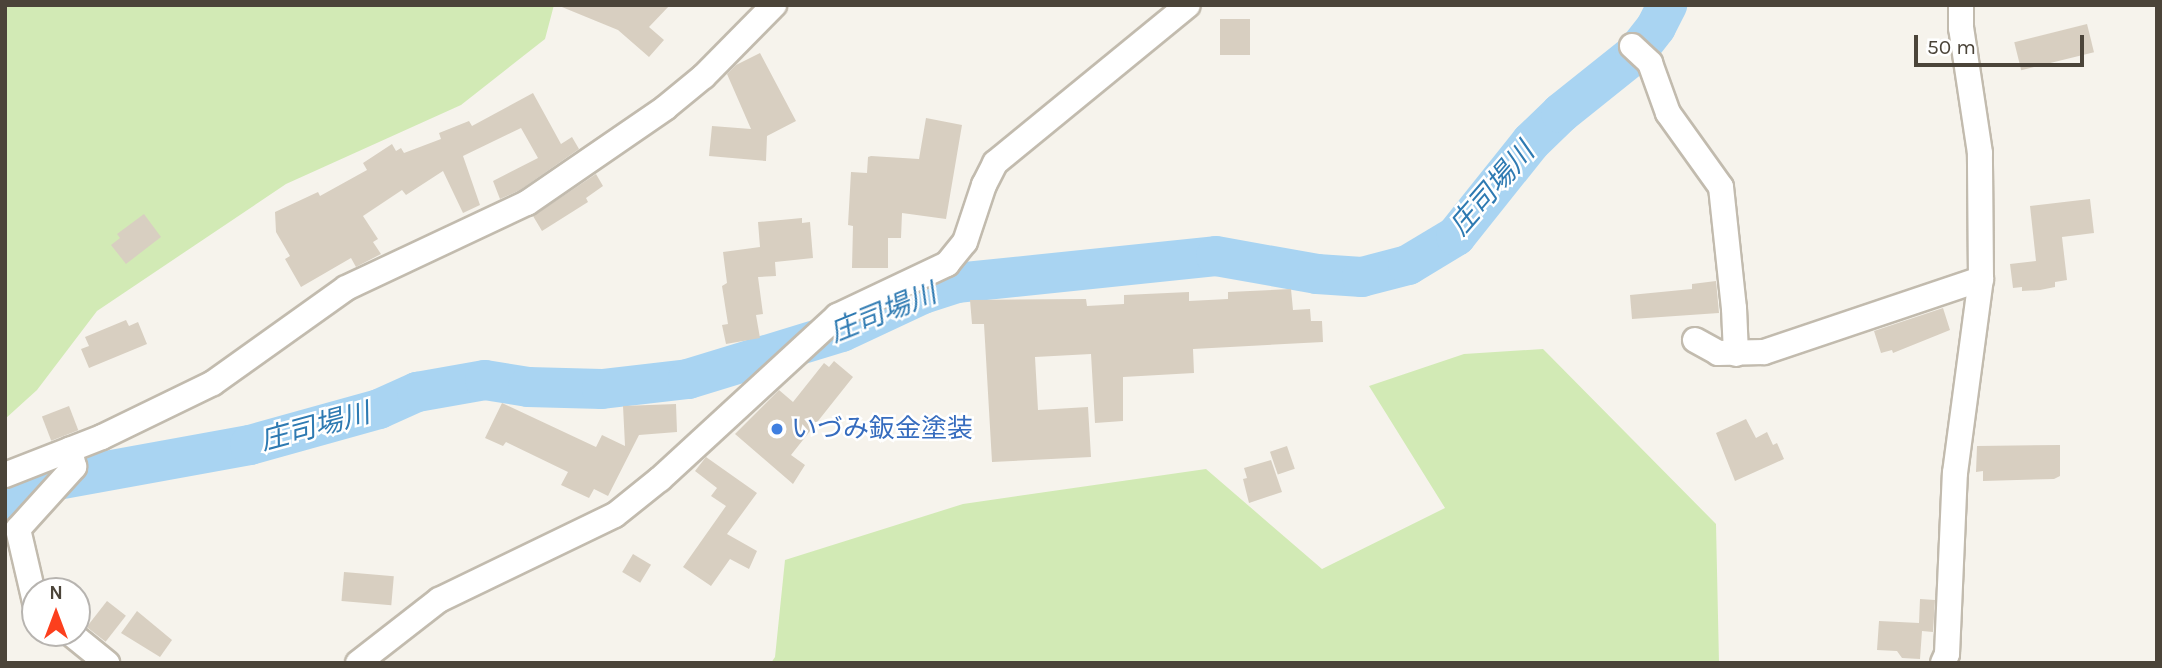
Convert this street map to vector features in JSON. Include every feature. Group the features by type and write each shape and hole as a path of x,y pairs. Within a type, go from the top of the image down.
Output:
{"street":[{"path":"5,475 70,449 212,383 345,288 527,202 665,108 704,76 774,5"},
{"path":"358,663 439,600 615,514 660,479 837,316 947,264 965,242 984,185 995,163 1188,5"},
{"path":"1943,663 1947,654 1955,473 1981,279 1980,153 1961,28 1961,5"},
{"path":"1632,46 1650,63 1668,113 1721,187 1734,308 1735,354"},
{"path":"1695,340 1718,353 1764,352 1981,279"},
{"path":"29,577 18,529 74,467 70,449"},
{"path":"87,647 107,663"}],"green space":[{"path":"5,5 554,5 545,39 461,105 286,184 97,311 37,390 5,419"},
{"path":"1543,349 1716,524 1719,663 771,663 775,657 785,560 963,504 1206,469 1322,569 1445,508 1369,386 1464,354"}],"building":[{"path":"557,5 670,5 649,27 664,40 649,57 618,30"},
{"path":"1220,19 1250,19 1250,55 1220,55"},
{"path":"2087,24 2094,52 2021,70 2014,42"},
{"path":"760,53 796,121 767,136 766,161 709,156 712,126 751,129 727,74 736,65"},
{"path":"533,93 561,144 572,137 579,149 520,190 500,199 493,181 538,158 521,128 463,156 480,205 463,213 443,171 406,195 402,190 363,216 378,239 373,242 381,254 356,267 351,258 301,287 285,259 290,256 276,232 275,212 318,192 320,196 367,170 363,163 392,144 396,151 401,148 404,153 441,139 439,133 469,121 472,126"},
{"path":"926,118 962,125 946,219 902,213 901,238 888,238 888,268 852,268 853,226 848,225 851,172 867,173 868,157 871,156 919,159"},
{"path":"596,174 603,186 586,198 588,202 542,231 533,216"},
{"path":"2090,199 2094,233 2062,237 2067,280 2055,282 2055,287 2040,290 2022,291 2022,287 2013,288 2010,264 2036,261 2030,206"},
{"path":"144,214 161,237 126,264 111,245 120,238 117,234"},
{"path":"802,218 802,223 810,222 813,258 775,262 776,276 758,277 763,314 756,315 760,338 726,344 722,325 728,324 722,286 727,283 723,252 760,247 758,222"},
{"path":"1716,281 1719,313 1632,319 1630,295 1692,289 1692,284"},
{"path":"1291,289 1293,310 1310,309 1311,321 1322,321 1323,342 1193,349 1194,373 1123,377 1123,421 1095,423 1091,354 1035,357 1038,410 1088,407 1091,457 992,462 984,324 972,324 970,300 1086,299 1087,306 1124,304 1124,295 1189,292 1189,301 1228,299 1228,292"},
{"path":"1943,308 1950,330 1893,353 1892,350 1881,353 1874,331"},
{"path":"126,320 129,326 138,322 147,344 89,368 81,349 89,346 85,337"},
{"path":"834,361 853,377 791,455 805,465 793,484 735,434 779,390 793,402 824,363 829,367"},
{"path":"502,403 596,447 602,435 625,446 623,406 676,404 677,432 639,435 608,496 594,489 589,498 561,485 568,472 506,442 503,446 485,438"},
{"path":"69,406 78,430 51,441 42,416"},
{"path":"1746,419 1756,438 1767,432 1773,445 1777,443 1784,459 1735,481 1716,433"},
{"path":"2060,445 2060,476 2054,479 1983,481 1983,471 1976,472 1977,446"},
{"path":"1287,446 1295,469 1278,475 1270,452"},
{"path":"706,457 757,493 727,534 757,551 749,569 730,559 711,586 683,567 726,506 711,496 717,488 695,471"},
{"path":"1271,460 1282,492 1249,503 1243,479 1247,478 1244,468"},
{"path":"633,554 651,565 640,583 622,572"},
{"path":"344,572 394,576 391,605 341,601"},
{"path":"1920,599 1935,600 1933,632 1922,631 1920,659 1902,658 1897,651 1877,650 1879,621 1919,623"},
{"path":"107,601 126,616 106,642 91,630 91,621"},
{"path":"137,611 172,640 160,657 121,633"}],"waterway":[{"name":"庄司場川","path":"5,499 46,482 250,445 379,409 417,392 485,380 528,387 602,389 688,379 842,332 923,294 956,283 1216,256 1317,274 1362,277 1408,265 1456,236 1531,142 1561,113 1635,54 1656,27 1667,5"}],"place":[{"name":"いづみ鈑金塗装","path":"777,429"}]}
